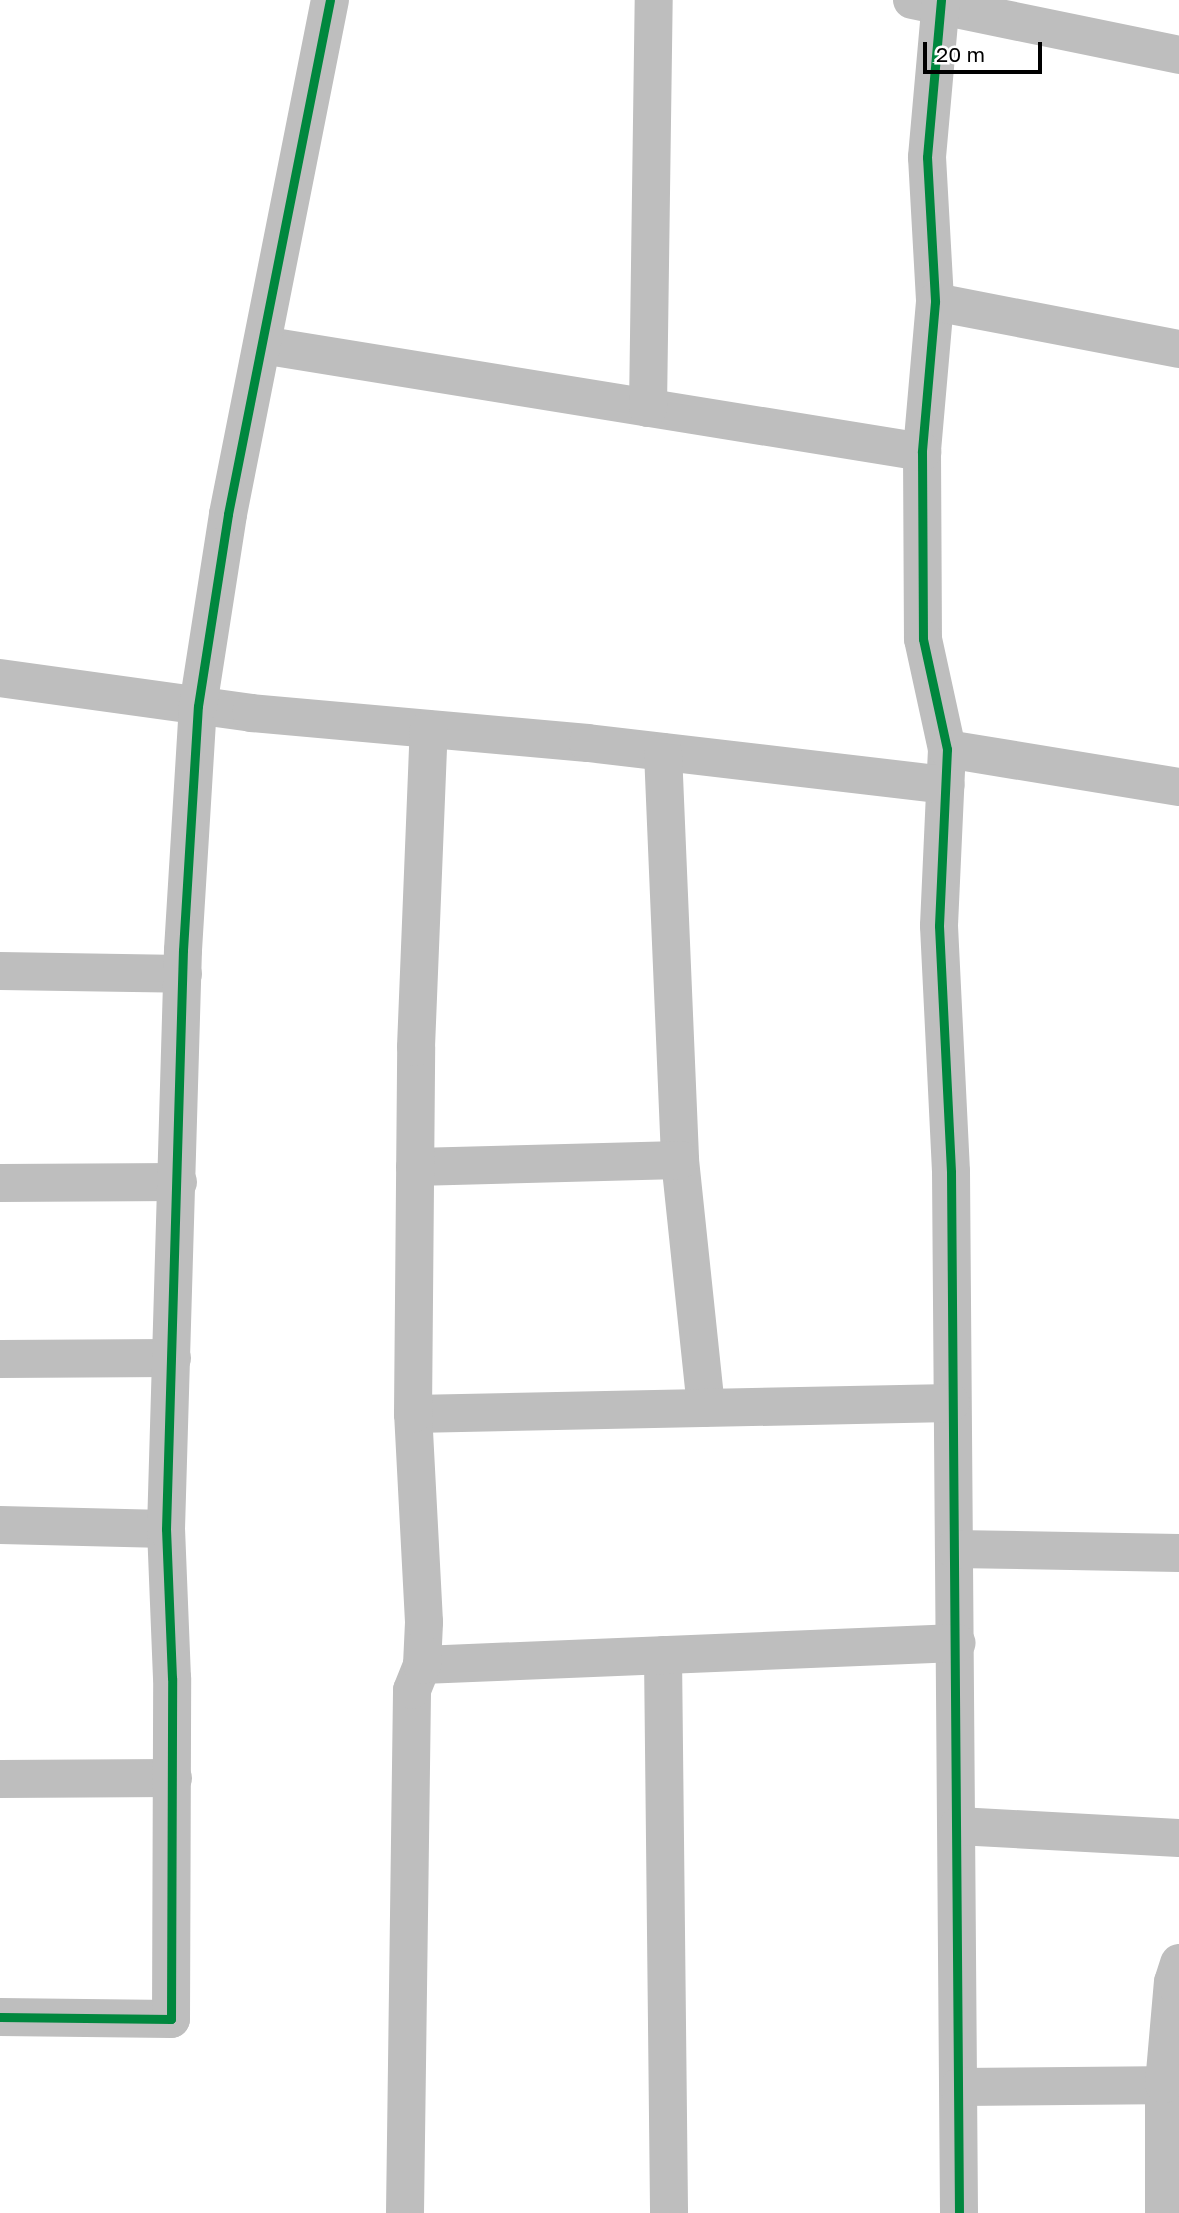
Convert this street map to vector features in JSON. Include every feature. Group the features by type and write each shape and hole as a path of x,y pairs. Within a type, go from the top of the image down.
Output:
{"street":[{"path":"0,2017 171,2018 173,1778 166,1529 183,974 198,706 262,345 330,0"},
{"path":"648,408 654,0"},
{"path":"960,2213 951,1172 939,926 946,767 923,639 922,452 935,302 927,157 931,2 1179,55"},
{"path":"935,302 1179,349"},
{"path":"262,345 922,452"},
{"path":"0,678 198,706 663,752 946,767 1179,787"},
{"path":"405,2213 412,1689 422,1665 422,1566 412,1414 415,1167 429,729"},
{"path":"663,752 680,1160 706,1408"},
{"path":"0,971 183,974"},
{"path":"415,1167 680,1160"},
{"path":"0,1183 178,1182"},
{"path":"0,1359 172,1358"},
{"path":"412,1414 951,1403"},
{"path":"0,1525 166,1529"},
{"path":"954,1549 1179,1553"},
{"path":"422,1665 957,1643"},
{"path":"663,1655 668,2213"},
{"path":"0,1779 173,1778"},
{"path":"958,1826 1179,1839"},
{"path":"1164,2213 1173,1982 1179,1962"},
{"path":"959,2087 1171,2084"}],"cycle path":[{"path":"0,2017 171,2019 172,1678 166,1529 183,950 198,706 228,514 330,0"},
{"path":"941,0 927,157 935,302 922,452 923,639 947,749 939,926 951,1172 959,2213"}]}
